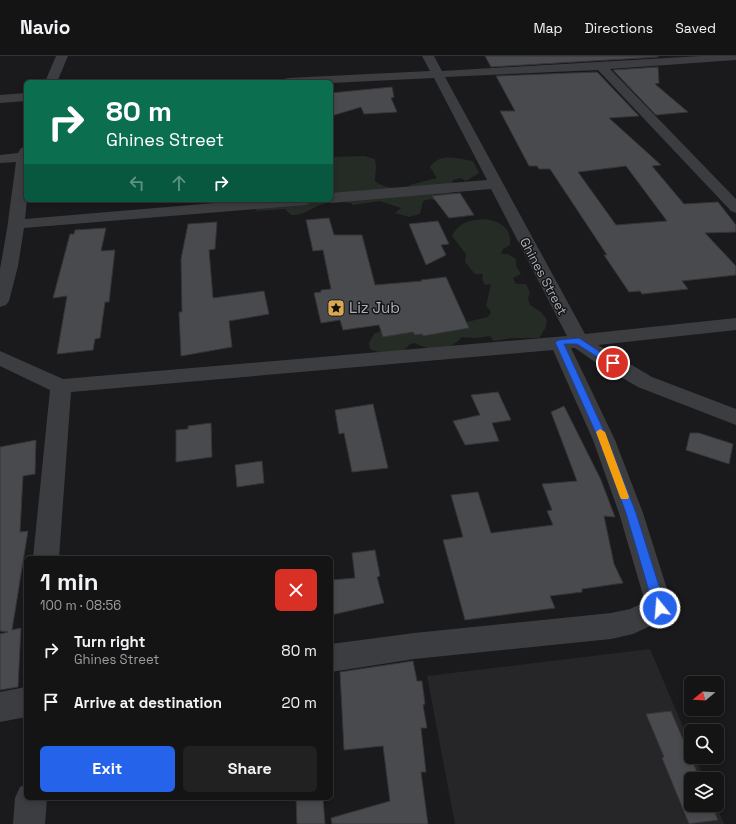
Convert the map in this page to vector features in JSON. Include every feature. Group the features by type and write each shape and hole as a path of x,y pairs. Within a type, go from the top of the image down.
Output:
{"street":[{"path":"53,80 62,56"},
{"name":"Ghines Street","path":"428,56 439,74 495,184 569,342 602,357 645,382 736,417"},
{"path":"326,80 601,66 736,57"},
{"path":"601,66 736,208"},
{"path":"0,99 24,97"},
{"path":"0,159 24,155"},
{"path":"0,301 6,282 16,224 24,163"},
{"path":"333,198 495,184"},
{"path":"16,224 281,202"},
{"path":"0,358 61,386 569,342 736,324"},
{"path":"333,658 414,646 611,626 633,621 660,608 631,513 569,342"},
{"path":"46,556 61,386"},
{"path":"0,707 24,702"},
{"path":"29,824 31,800"}],"shaded area":[{"path":"364,156 375,159 375,181 391,188 408,188 410,185 437,178 430,167 434,162 444,158 456,158 473,161 479,173 466,181 461,178 453,180 450,195 437,201 430,199 423,201 420,214 409,217 395,213 401,208 380,201 353,205 351,203 328,203 295,215 291,215 285,209 256,211 257,207 242,203 333,202 333,157"},
{"path":"484,219 504,226 509,234 510,245 503,249 501,254 508,254 516,259 516,266 521,274 513,278 516,284 526,284 530,293 528,298 530,305 541,312 547,320 546,327 539,338 511,338 494,341 490,336 476,338 462,337 452,345 440,349 427,348 415,343 410,344 401,353 378,352 370,349 369,343 374,334 383,330 462,323 488,317 491,312 486,306 491,284 485,285 482,279 483,274 475,274 465,262 466,254 452,236 458,228 465,223"},
{"path":"650,649 684,729 684,764 698,764 702,772 684,772 684,812 719,812 724,824 455,824 427,676"}],"building":[{"path":"485,56 658,56 658,57 491,67"},
{"path":"658,67 659,83 655,84 688,112 656,115 613,70"},
{"path":"597,72 639,116 609,118 661,165 652,166 684,204 718,202 736,225 736,232 705,233 736,266 736,275 682,281 688,289 642,294 640,291 629,292 604,255 607,255 550,169 539,169 537,166 529,166 500,111 515,111 496,76","holes":["626,166 667,221 616,225 578,172"]},
{"path":"392,87 394,97 391,98 397,112 364,114 361,107 333,115 333,93"},
{"path":"460,193 474,215 449,218 432,196"},
{"path":"329,218 334,235 362,235 375,285 422,281 421,280 446,277 469,328 423,336 422,334 415,335 413,332 383,337 379,325 343,330 340,320 321,323 314,293 321,292 321,290 331,289 323,250 313,251 306,220"},
{"path":"438,221 449,244 441,245 446,255 426,265 409,224"},
{"path":"217,222 215,249 209,250 213,298 264,291 269,314 229,321 232,347 181,356 179,312 182,312 181,259 188,224"},
{"path":"106,228 101,251 115,250 109,302 105,302 100,338 95,339 93,350 57,354 67,296 53,298 70,234 74,234 75,230"},
{"path":"498,392 511,420 492,423 499,441 465,445 453,421 480,415 471,395"},
{"path":"373,404 388,468 352,472 344,433 339,434 335,410"},
{"path":"564,406 601,480 615,517 604,516 614,564 623,583 582,589 582,592 550,596 555,608 465,620 443,540 463,537 451,495 478,492 491,533 553,525 547,511 552,510 542,484 577,481 551,412"},
{"path":"211,423 212,457 176,462 176,430 188,429 188,426"},
{"path":"690,433 699,433 733,444 729,464 686,450"},
{"path":"36,440 35,474 23,476 20,532 28,531 12,630 21,628 18,687 0,690 0,634 8,632 0,631 0,447"},
{"path":"262,461 264,483 237,487 235,465"},
{"path":"375,550 380,576 377,577 384,603 333,615 333,580 355,578 352,553"},
{"path":"413,661 417,681 422,681 425,704 423,705 427,728 421,728 426,772 421,772 428,824 332,824 331,818 390,801 383,746 344,750 340,672"},
{"path":"671,711 684,741 684,764 694,764 697,772 684,772 684,812 662,758 664,757 646,714"},
{"path":"296,800 323,800 325,824 297,824"},
{"path":"684,812 715,812 718,820 689,824"}],"slow traffic":[{"path":"600,432 625,497"}],"place":[{"name":"Liz Jub","path":"336,308"}],"route":[{"path":"613,363 579,341 559,342 604,440 631,513 660,608"}]}
